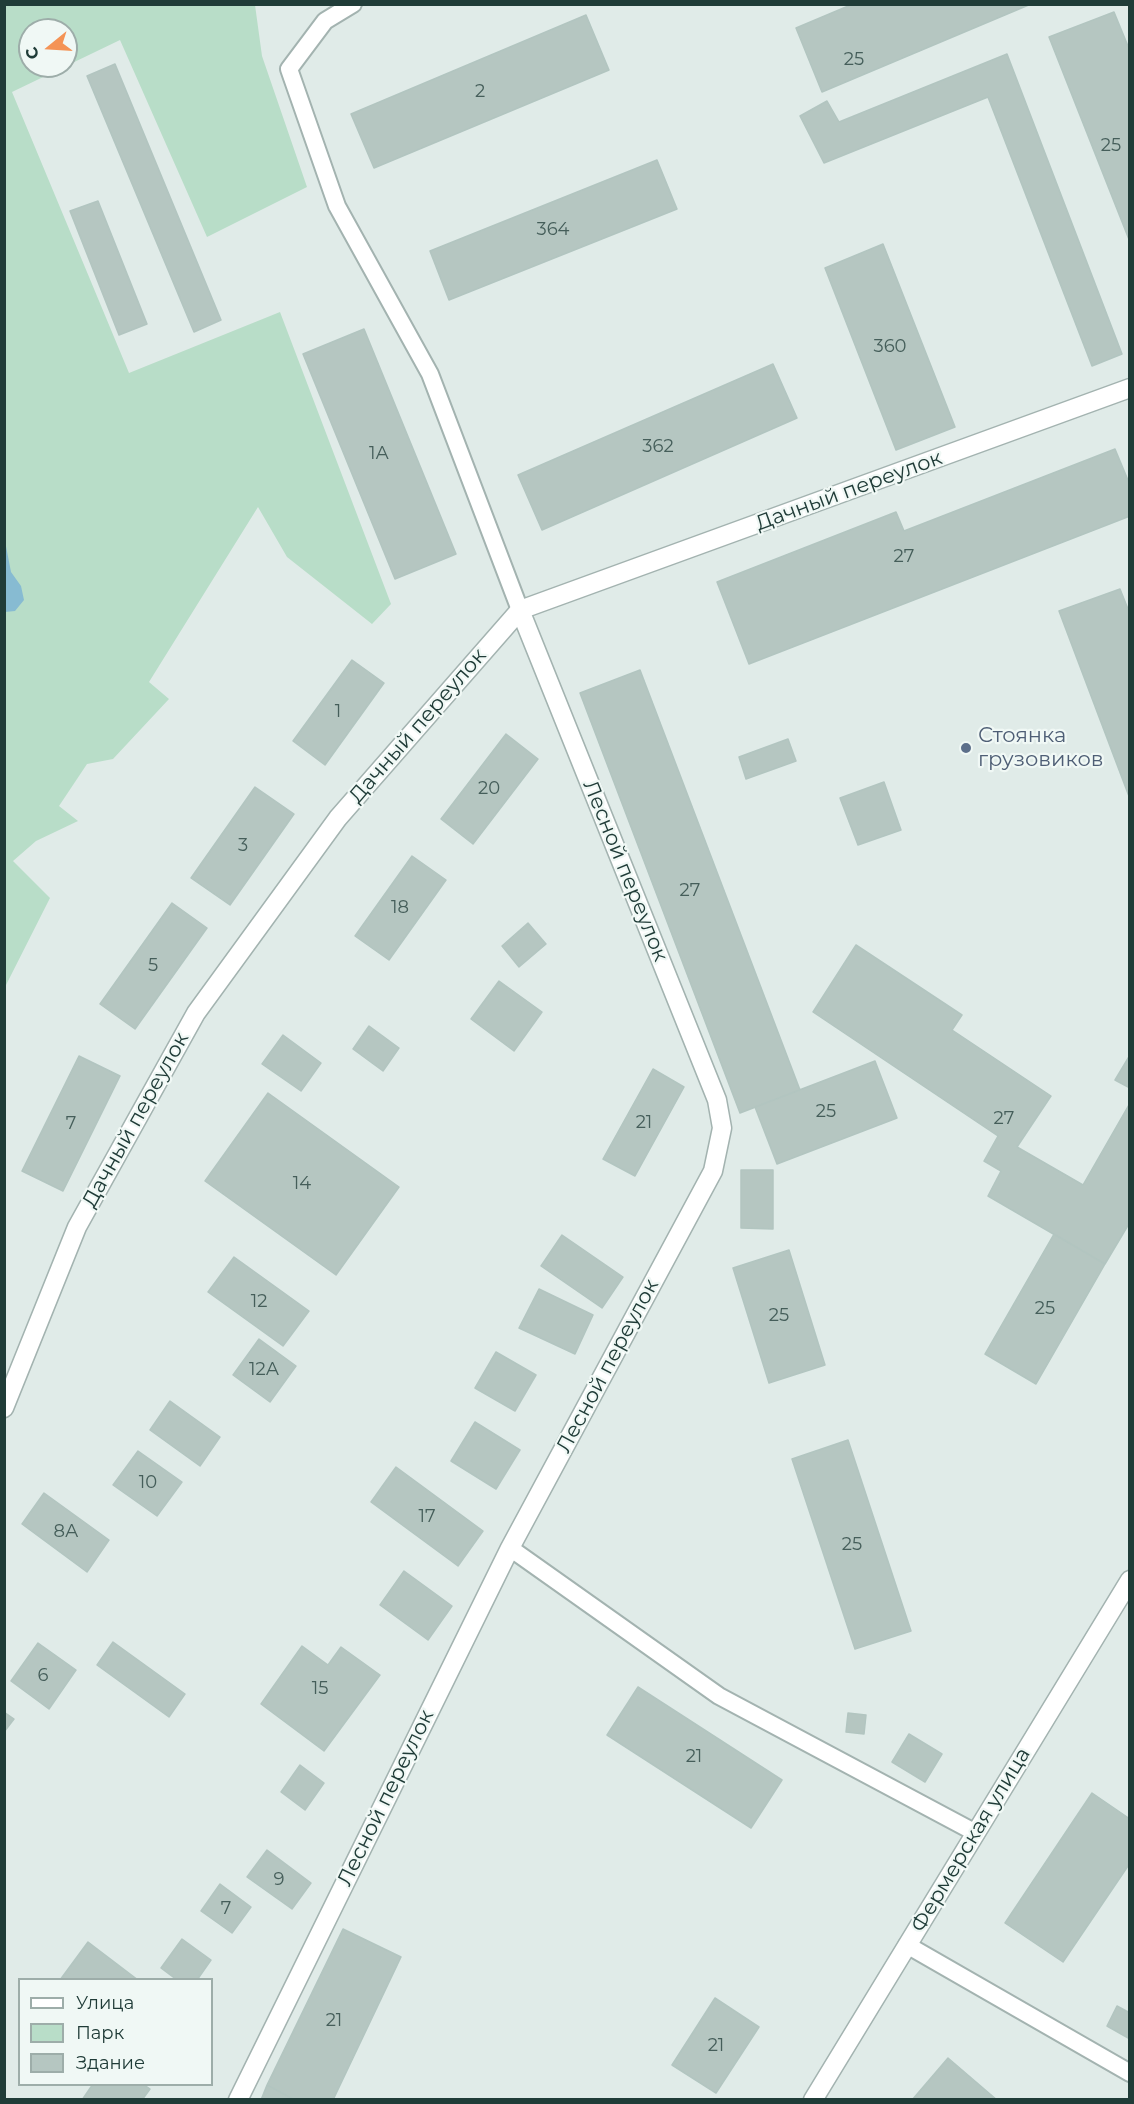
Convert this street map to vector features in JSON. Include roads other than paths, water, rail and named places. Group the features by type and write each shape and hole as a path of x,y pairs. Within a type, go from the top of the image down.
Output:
{"street":[{"name":"Дачный переулок","path":"4,1408 77,1227 196,1013 338,818 520,610 1130,388"},
{"name":"Лесной переулок","path":"238,2100 510,1548 713,1171 722,1128 717,1100 520,610"},
{"name":"Фермерская улица","path":"813,2100 1130,1580"}],"lane":[{"path":"353,4 325,21 289,69 337,206 430,374 520,610"},
{"path":"510,1548 719,1696 976,1833"},
{"path":"907,1945 1130,2073"}],"water":[{"path":"4,536 11,572 21,586 24,600 15,611 5,612"}],"place":[{"name":"Стоянка грузовиков","path":"966,748"}]}
